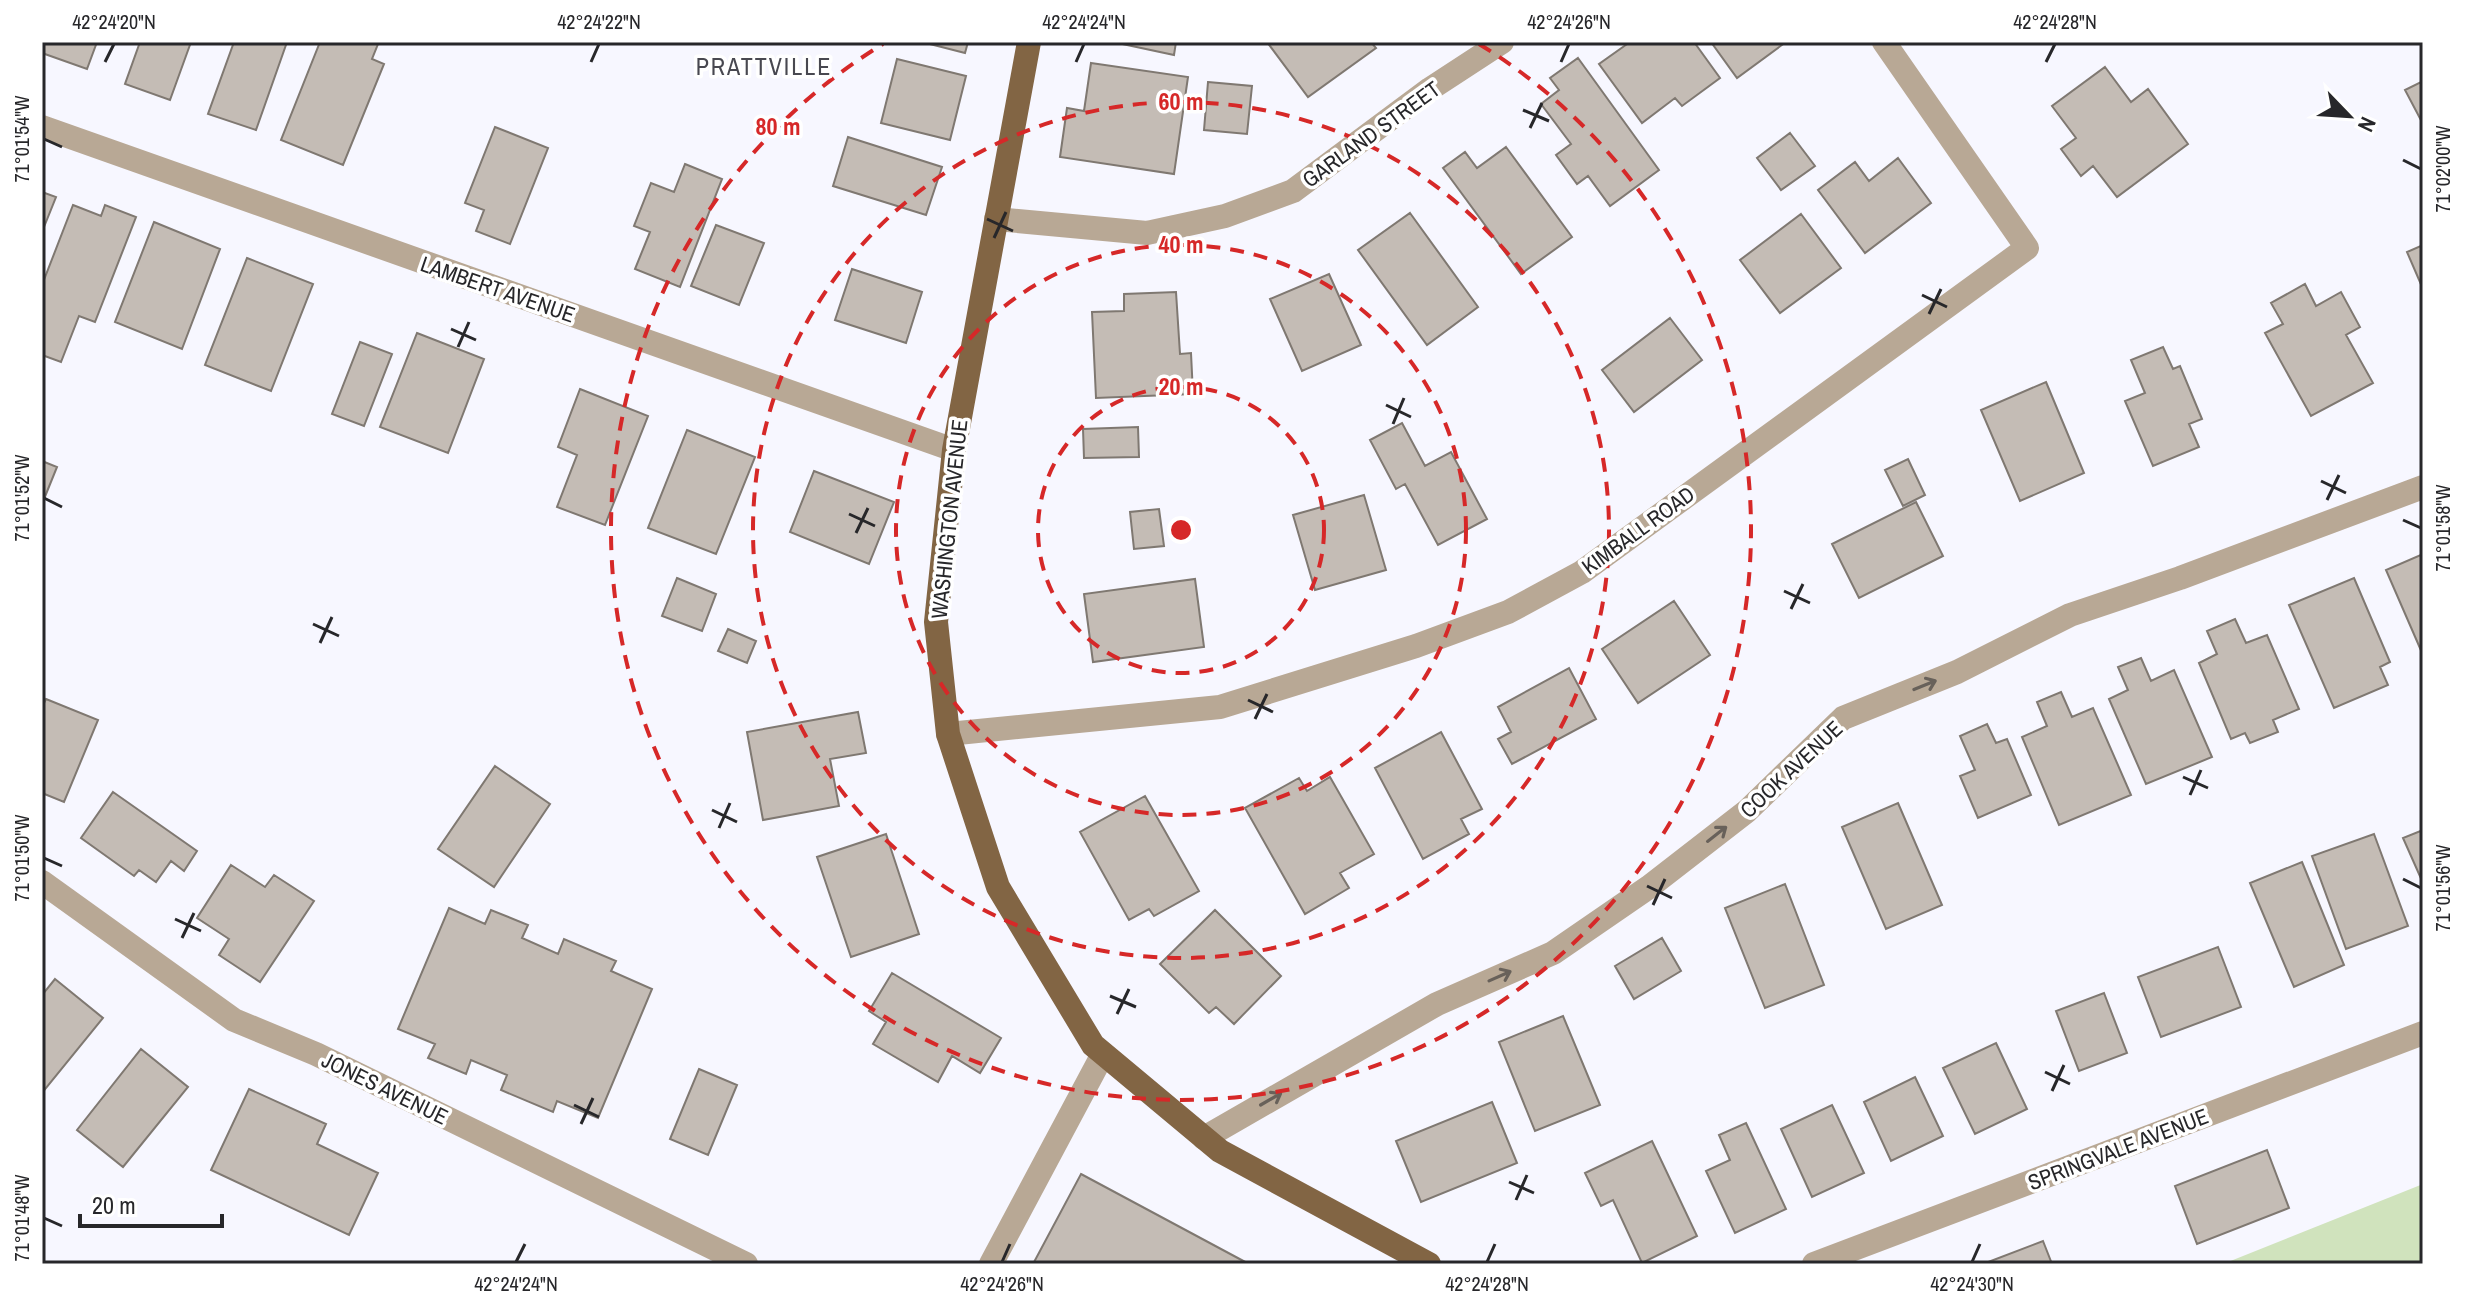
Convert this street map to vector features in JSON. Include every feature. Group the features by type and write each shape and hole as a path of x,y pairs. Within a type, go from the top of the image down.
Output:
{"main road":[{"name":"WASHINGTON AVENUE","path":"1029,42 954,450 936,622 948,734 998,887 1093,1045 1103,1054 1220,1151 1429,1264"}],"street":[{"name":"GARLAND STREET","path":"996,219 1147,233 1225,216 1293,191 1430,89 1502,42"},
{"name":"KIMBALL ROAD","path":"948,734 1220,707 1416,646 1508,612 1582,572 2027,248 1884,42"},
{"name":"LAMBERT AVENUE","path":"42,127 954,450"},
{"name":"COOK AVENUE","path":"1204,1138 1437,1004 1553,953 1649,887 1747,811 1843,718 1957,672 2070,615 2180,578 2423,487"},
{"name":"JONES AVENUE","path":"42,882 234,1020 316,1054 746,1264"},
{"name":"SPRINGVALE AVENUE","path":"1814,1264 2423,1033"},
{"path":"991,1264 1103,1054"}],"green space":[{"path":"2423,1184 2423,1264 2223,1264"}],"building":[{"path":"43,42 97,42 87,69 42,53"},
{"path":"140,42 191,42 170,100 125,84"},
{"path":"234,42 287,42 256,130 208,114"},
{"path":"320,42 373,42 378,44 372,59 384,64 343,165 281,140"},
{"path":"922,42 968,42 965,53"},
{"path":"1113,42 1176,42 1174,55"},
{"path":"1267,42 1371,42 1376,48 1308,97"},
{"path":"1630,42 1694,42 1720,78 1682,106 1675,98 1642,123 1599,64"},
{"path":"1711,42 1786,42 1737,78"},
{"path":"1578,58 1659,170 1610,206 1588,176 1577,184 1556,155 1571,144 1541,104 1559,90 1550,78"},
{"path":"897,59 966,76 950,140 881,123"},
{"path":"1091,63 1188,77 1174,174 1060,157 1067,108 1084,111"},
{"path":"2105,67 2131,102 2148,89 2188,144 2117,197 2093,166 2081,176 2061,149 2076,138 2052,106"},
{"path":"2423,81 2423,124 2405,90"},
{"path":"1208,82 1252,86 1247,134 1204,130"},
{"path":"495,127 548,148 510,244 476,231 484,210 465,203"},
{"path":"1790,133 1815,166 1781,190 1757,158"},
{"path":"848,137 942,167 926,215 833,186"},
{"path":"1506,147 1572,237 1521,274 1443,168 1465,152 1477,168"},
{"path":"1898,158 1931,203 1865,253 1818,190 1855,162 1869,181"},
{"path":"685,164 722,179 680,287 635,269 650,232 634,226 651,183 674,192"},
{"path":"42,192 56,197 42,232"},
{"path":"73,205 101,216 105,205 136,217 95,322 79,316 61,362 42,355 42,285"},
{"path":"1410,213 1478,307 1427,345 1358,250"},
{"path":"1801,214 1841,268 1780,313 1740,260"},
{"path":"154,222 220,249 182,349 115,322"},
{"path":"716,225 764,243 739,305 691,286"},
{"path":"2423,245 2423,289 2407,252"},
{"path":"247,258 313,284 271,391 205,365"},
{"path":"852,269 922,292 906,343 835,320"},
{"path":"1329,274 1361,345 1302,371 1270,299"},
{"path":"2305,284 2316,306 2341,292 2360,327 2346,335 2373,383 2311,416 2265,333 2283,324 2271,303"},
{"path":"1176,292 1180,354 1191,353 1193,394 1096,398 1092,312 1124,311 1124,294"},
{"path":"1670,318 1702,360 1634,412 1602,370"},
{"path":"417,333 484,359 448,453 380,427"},
{"path":"360,342 392,354 364,426 332,414"},
{"path":"2163,347 2173,369 2180,366 2202,419 2189,424 2199,447 2153,466 2125,401 2145,393 2131,360"},
{"path":"2046,382 2084,473 2020,501 1981,410"},
{"path":"580,389 648,416 605,525 557,507 577,455 558,447"},
{"path":"1402,423 1425,466 1451,452 1487,519 1438,545 1405,484 1396,489 1370,440"},
{"path":"1138,427 1139,457 1084,458 1083,429"},
{"path":"687,430 755,457 716,554 648,528"},
{"path":"1908,459 1925,495 1903,506 1885,470"},
{"path":"42,461 57,467 42,504"},
{"path":"814,471 894,502 869,564 790,532"},
{"path":"1364,495 1386,570 1315,590 1293,515"},
{"path":"1916,502 1943,556 1859,598 1832,544"},
{"path":"1159,509 1164,546 1134,549 1130,512"},
{"path":"2423,554 2423,655 2386,570"},
{"path":"677,578 716,594 702,631 662,616"},
{"path":"2354,578 2390,662 2380,667 2388,685 2334,708 2289,605"},
{"path":"1195,579 1204,647 1093,662 1084,594"},
{"path":"1674,601 1710,655 1638,703 1602,649"},
{"path":"2235,619 2246,643 2267,635 2299,709 2273,720 2278,732 2250,743 2245,733 2231,739 2199,663 2217,654 2207,631"},
{"path":"728,629 756,641 747,663 718,651"},
{"path":"2141,658 2151,681 2174,670 2212,757 2146,784 2109,699 2128,690 2118,667"},
{"path":"1569,668 1596,719 1512,764 1498,739 1511,732 1498,707"},
{"path":"2061,692 2072,717 2093,708 2131,795 2059,825 2022,737 2047,726 2037,702"},
{"path":"46,699 98,720 64,802 42,793 42,707"},
{"path":"858,712 866,753 830,759 839,806 763,820 747,732"},
{"path":"1987,724 1996,743 2007,739 2031,795 1978,818 1960,776 1975,770 1960,736"},
{"path":"1441,732 1482,809 1461,819 1469,834 1423,859 1375,768"},
{"path":"495,766 550,804 494,887 438,849"},
{"path":"1330,777 1374,854 1340,873 1349,888 1305,914 1245,808 1299,778 1307,791"},
{"path":"113,792 197,851 184,871 171,861 156,882 139,870 134,876 81,838"},
{"path":"1145,796 1199,891 1154,916 1149,909 1129,920 1080,832"},
{"path":"1898,803 1942,905 1886,929 1842,827"},
{"path":"2423,830 2423,883 2403,838"},
{"path":"886,834 919,934 851,957 817,857"},
{"path":"2374,834 2408,926 2346,949 2312,856"},
{"path":"2302,862 2344,965 2294,987 2250,883"},
{"path":"231,865 265,887 274,875 314,901 260,982 219,955 229,939 197,918"},
{"path":"1785,884 1824,985 1765,1008 1725,908"},
{"path":"449,908 485,924 491,910 528,925 522,938 558,954 564,939 616,961 611,971 652,989 598,1118 557,1101 553,1112 501,1090 507,1075 471,1060 466,1074 428,1058 435,1044 398,1029"},
{"path":"1215,910 1281,976 1234,1024 1216,1007 1209,1013 1160,964"},
{"path":"1662,938 1681,971 1634,999 1615,966"},
{"path":"2218,947 2241,1007 2161,1037 2138,977"},
{"path":"892,973 1001,1038 980,1073 952,1056 938,1082 873,1044 886,1022 869,1011"},
{"path":"55,979 103,1018 42,1093 42,995"},
{"path":"2104,993 2127,1053 2079,1071 2056,1011"},
{"path":"1563,1016 1600,1105 1535,1131 1499,1042"},
{"path":"1996,1043 2027,1109 1975,1134 1943,1068"},
{"path":"141,1049 188,1087 123,1167 77,1130"},
{"path":"699,1069 737,1085 708,1155 670,1139"},
{"path":"1915,1077 1943,1136 1891,1161 1864,1102"},
{"path":"249,1089 326,1124 317,1144 378,1173 349,1235 211,1170"},
{"path":"1492,1102 1517,1163 1421,1202 1396,1141"},
{"path":"1832,1105 1864,1173 1812,1197 1781,1129"},
{"path":"1746,1123 1786,1209 1735,1233 1706,1171 1730,1160 1719,1135"},
{"path":"1652,1141 1697,1236 1642,1263 1613,1200 1601,1206 1585,1173"},
{"path":"2267,1150 2289,1208 2197,1244 2175,1186"},
{"path":"1081,1174 1249,1264 1033,1264"},
{"path":"2043,1241 2052,1264 1983,1264"}],"district":[{"name":"PRATTVILLE","path":"764,66"}]}
